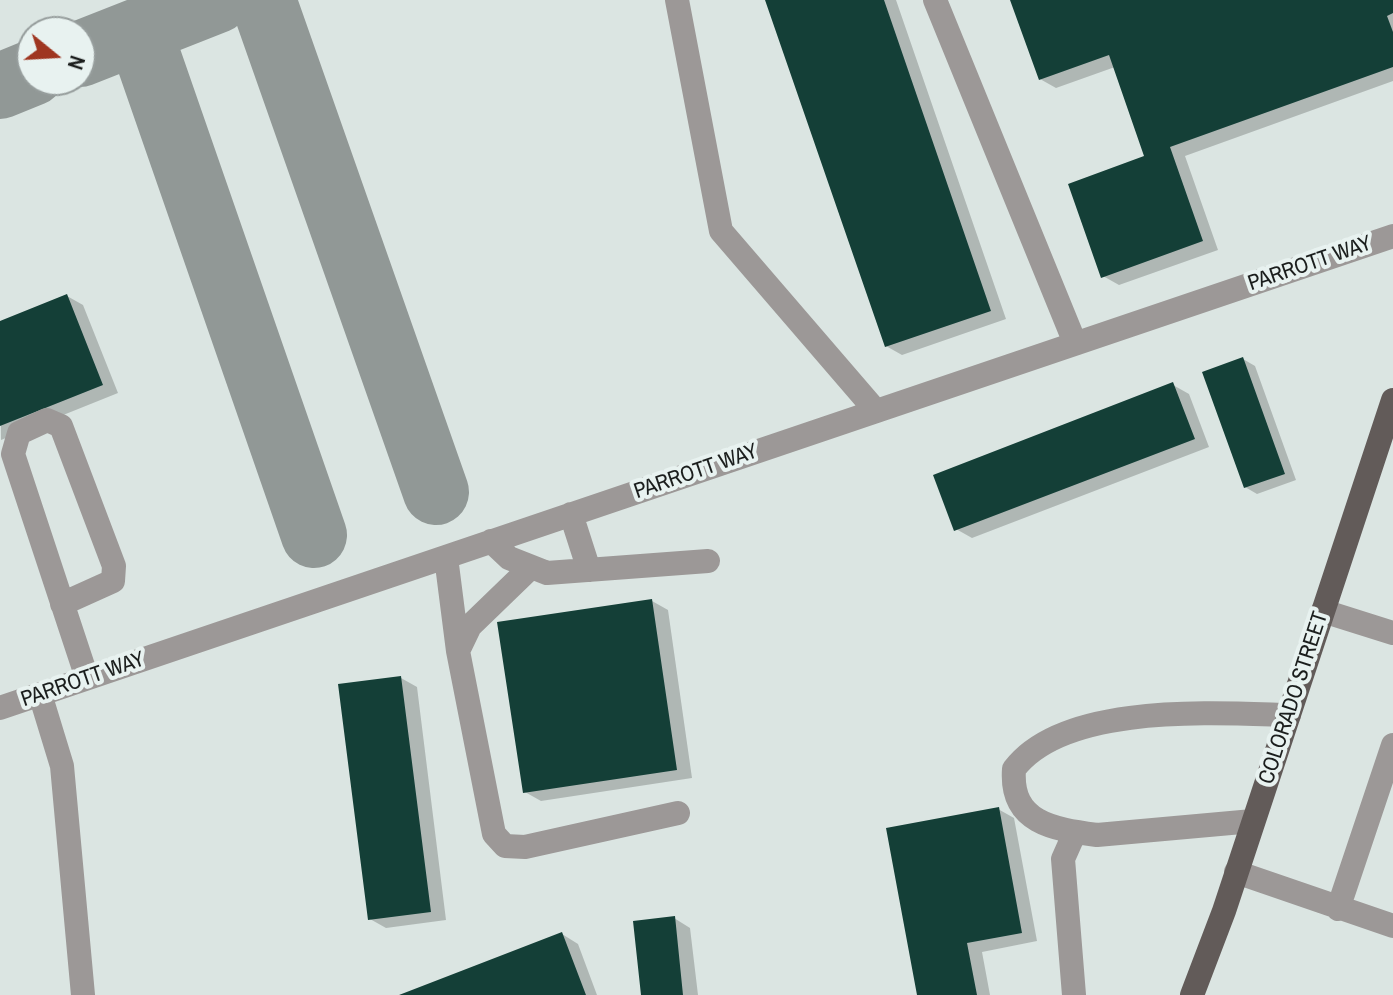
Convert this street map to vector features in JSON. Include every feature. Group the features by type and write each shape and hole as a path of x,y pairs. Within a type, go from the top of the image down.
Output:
{"main road":[{"name":"COLORADO STREET","path":"1192,995 1393,400"}],"street":[{"path":"677,0 721,231 876,411"},
{"path":"935,0 1075,343"},
{"name":"PARROTT WAY","path":"0,708 1393,236"},
{"path":"62,604 113,581 114,566 61,426 47,420 19,433 13,454 62,604 87,678"},
{"path":"571,514 589,570"},
{"path":"491,541 509,558 529,569 547,573 708,561"},
{"path":"446,557 458,651 494,834 505,846 525,847 678,813"},
{"path":"458,651 470,626 529,569"},
{"path":"1323,611 1393,633"},
{"path":"40,694 62,766 83,995"},
{"path":"1253,821 1097,835 1075,832 1027,814 1017,802 1014,769 1027,752 1043,742 1084,727 1140,718 1289,715"},
{"path":"1338,909 1393,745"},
{"path":"1074,995 1063,859 1075,832"},
{"path":"1236,872 1393,926"}],"building":[{"path":"765,0 884,0 991,311 885,347"},
{"path":"1010,0 1393,0 1393,13 1387,16 1393,32 1393,67 1170,147 1203,241 1101,278 1068,184 1144,156 1109,55 1039,80"},
{"path":"67,294 103,385 0,426 0,321"},
{"path":"1243,357 1285,474 1244,488 1202,372"},
{"path":"1173,382 1195,439 954,531 933,475"},
{"path":"652,599 677,770 523,793 497,622"},
{"path":"401,676 431,912 368,920 338,684"},
{"path":"999,807 1022,933 967,943 977,995 917,995 886,828"},
{"path":"675,916 683,995 641,995 633,921"},
{"path":"562,932 586,995 399,995"}],"taxiway":[{"path":"96,48 217,0"},
{"path":"263,0 436,492"},
{"path":"139,31 314,535"},
{"path":"0,86 16,80"}]}
